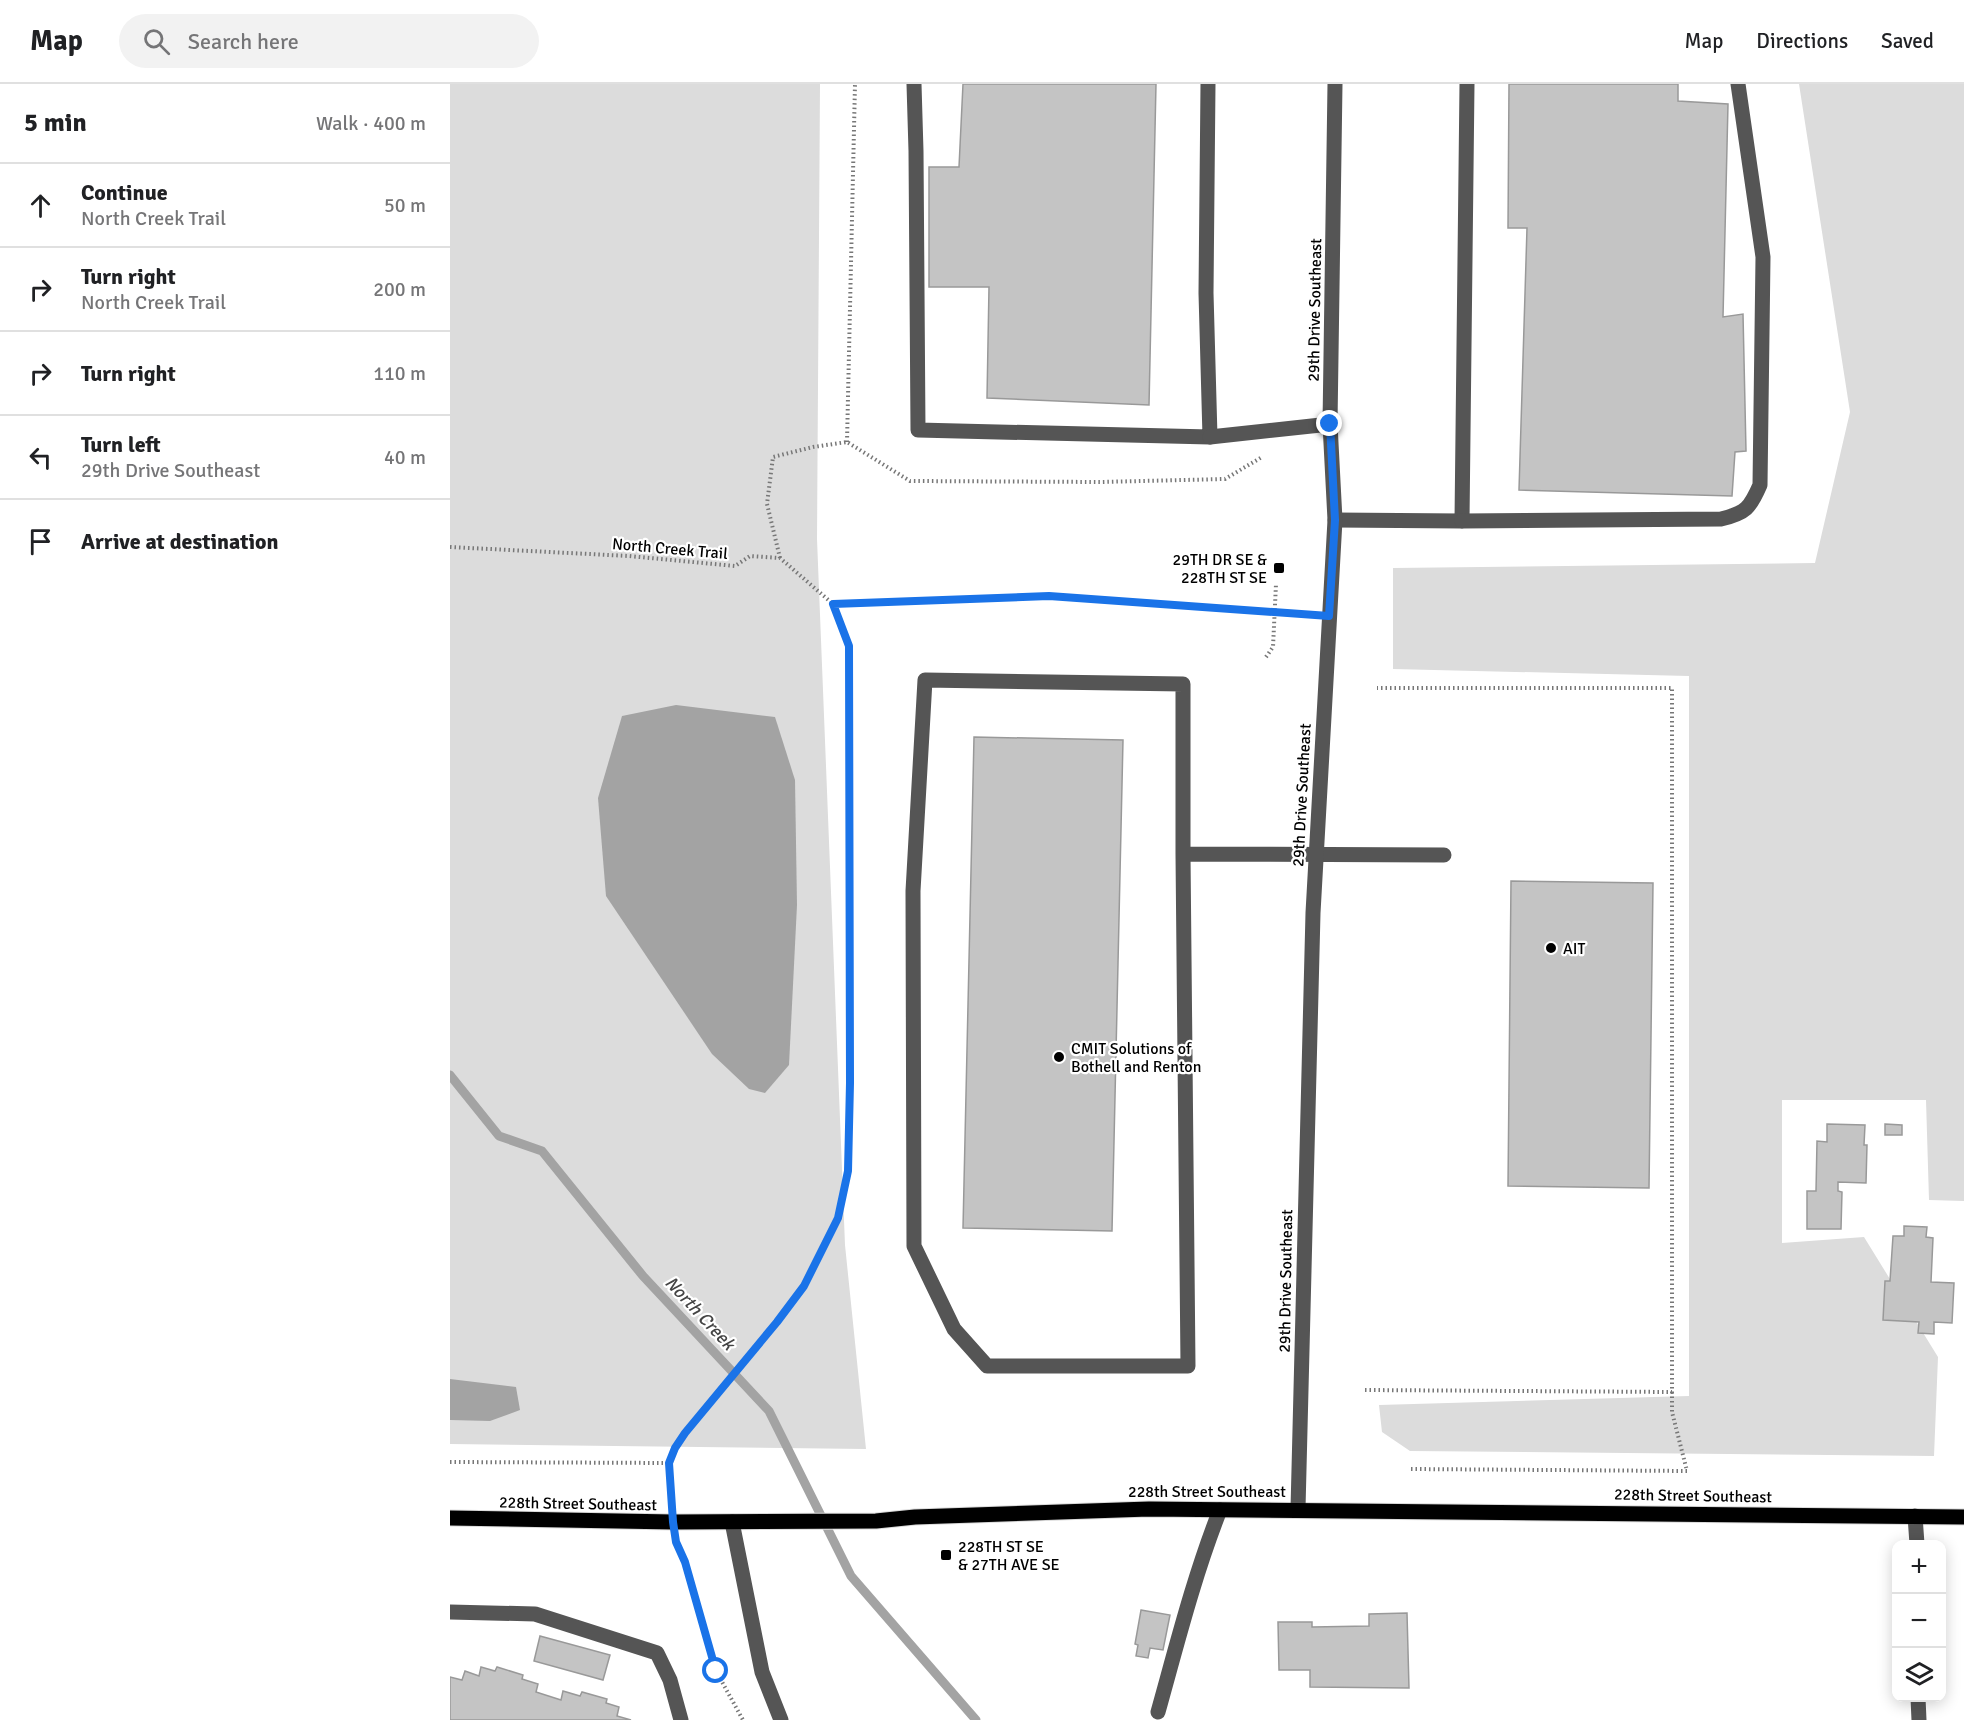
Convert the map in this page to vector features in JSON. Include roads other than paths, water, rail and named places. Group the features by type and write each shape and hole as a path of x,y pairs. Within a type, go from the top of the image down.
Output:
{"main road":[{"name":"228th Street Southeast","path":"450,1518 673,1522 876,1521 915,1517 1149,1509 1964,1516"}],"street":[{"path":"914,84 918,430 1210,437 1330,424"},
{"path":"1208,84 1206,293 1210,437"},
{"name":"29th Drive Southeast","path":"1298,1509 1313,913 1335,520 1330,424 1335,84"},
{"path":"1462,521 1467,84"},
{"path":"1335,520 1721,519 1739,515 1752,504 1760,485 1763,257 1738,84"},
{"path":"925,680 1183,684 1183,854 1188,1366 987,1366 954,1329 914,1246 913,891 925,680"},
{"path":"1183,854 1444,855"},
{"path":"1158,1712 1203,1552 1220,1510"},
{"path":"1915,1516 1917,1540"},
{"path":"732,1522 762,1672 782,1720"},
{"path":"450,1612 535,1614 657,1653 670,1680 681,1720"},
{"path":"1918,1702 1919,1720"}],"waterway":[{"name":"North Creek","path":"450,1075 499,1136 542,1151 643,1276 769,1411 851,1576 976,1720"}],"place":[{"name":"29TH DR SE & 228TH ST SE","path":"1279,568"},
{"name":"AIT","path":"1551,948"},
{"name":"CMIT Solutions of Bothell and Renton","path":"1059,1057"},
{"name":"228TH ST SE & 27TH AVE SE","path":"946,1555"}]}
